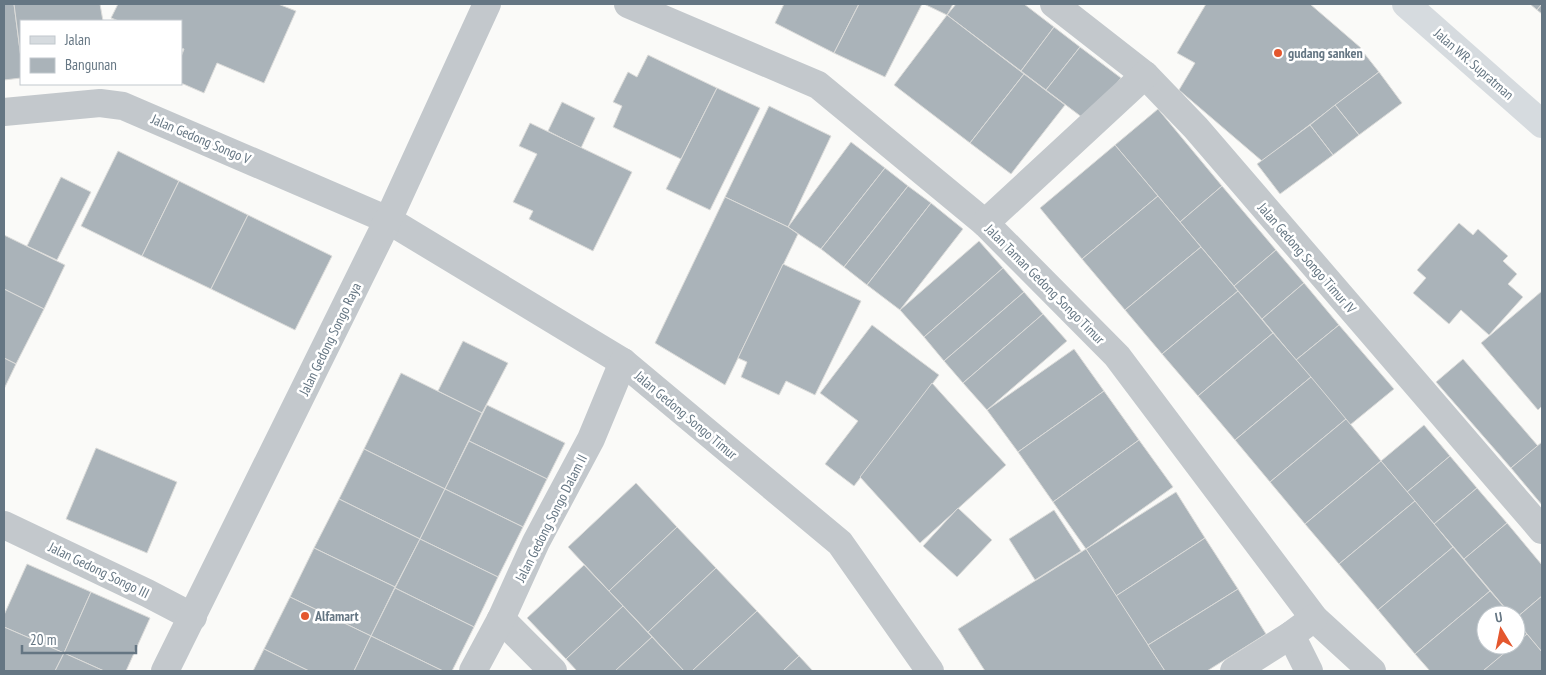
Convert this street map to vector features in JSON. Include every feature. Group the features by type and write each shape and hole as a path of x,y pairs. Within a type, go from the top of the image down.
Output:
{"main road":[{"name":"Jalan WR. Supratman","path":"1406,4 1542,124"}],"street":[{"name":"Jalan Gedong Songo Raya","path":"165,671 388,220 487,4"},
{"name":"Jalan Taman Gedong Songo Timur","path":"628,4 818,85 985,223 1117,356 1314,618 1372,671"},
{"name":"Jalan Gedong Songo Timur IV","path":"1054,4 1145,76 1196,128 1542,530"},
{"path":"985,223 1145,76"},
{"name":"Jalan Gedong Songo V","path":"4,112 100,103 122,106 388,220"},
{"name":"Jalan Gedong Songo Timur","path":"388,220 623,362 840,543 930,671"},
{"name":"Jalan Gedong Songo Dalam II","path":"474,671 502,619 536,542 591,439 623,362"},
{"name":"Jalan Gedong Songo III","path":"4,525 193,617"},
{"path":"1234,671 1314,618"},
{"path":"502,619 554,671"},
{"path":"1291,635 1309,671"}],"building":[{"path":"4,4 14,4 20,50 20,78 4,80"},
{"path":"14,4 100,4 103,20 20,20 20,50"},
{"path":"118,4 278,4 296,11 264,83 217,63 204,93 182,83 182,54 184,49 182,48 182,20 116,20 111,18"},
{"path":"784,4 859,4 834,53 775,23"},
{"path":"859,4 922,4 885,77 834,53"},
{"path":"924,4 953,4 947,15"},
{"path":"956,4 1024,4 1054,27 1021,71 947,15"},
{"path":"1206,4 1310,4 1361,48 1379,72 1262,161 1179,90 1195,63 1177,53"},
{"path":"1530,4 1542,4 1537,10"},
{"path":"1542,4 1542,14 1537,10"},
{"path":"947,15 1024,74 970,143 894,85"},
{"path":"1054,27 1080,47 1046,90 1021,71"},
{"path":"1080,47 1121,78 1087,121 1046,90"},
{"path":"648,55 717,88 681,159 613,127 622,106 613,102 628,72 637,77"},
{"path":"1379,72 1402,103 1359,135 1335,105"},
{"path":"1024,74 1065,105 1011,174 970,143"},
{"path":"717,88 760,108 710,210 666,189"},
{"path":"562,102 595,118 581,148 548,131"},
{"path":"1335,105 1359,135 1333,155 1310,125"},
{"path":"769,106 831,136 788,227 725,197"},
{"path":"1158,109 1222,186 1180,222 1115,145"},
{"path":"530,123 632,172 593,251 529,219 533,211 513,202 537,154 519,146"},
{"path":"1310,125 1333,155 1280,194 1257,164"},
{"path":"851,142 885,168 821,249 788,227"},
{"path":"1115,145 1158,196 1082,259 1040,208"},
{"path":"118,151 179,181 142,256 81,226"},
{"path":"885,168 908,186 844,267 821,249"},
{"path":"61,177 91,192 57,260 27,246"},
{"path":"179,181 248,215 211,289 142,256"},
{"path":"908,186 931,203 867,285 844,267"},
{"path":"1222,186 1276,250 1234,286 1180,222"},
{"path":"1158,196 1201,247 1125,310 1082,259"},
{"path":"725,197 788,227 798,234 725,385 655,343"},
{"path":"931,203 963,229 900,310 867,285"},
{"path":"248,215 332,256 295,330 211,289"},
{"path":"1459,223 1473,235 1478,229 1508,256 1503,261 1517,274 1508,284 1523,297 1489,335 1461,310 1449,324 1413,293 1426,278 1417,270"},
{"path":"4,235 65,265 44,309 4,289"},
{"path":"979,241 1003,268 924,337 900,310"},
{"path":"1201,247 1238,291 1162,354 1125,310"},
{"path":"1276,250 1304,283 1262,319 1234,286"},
{"path":"783,264 861,301 815,395 786,381 779,395 741,377 747,362 738,358"},
{"path":"1003,268 1024,292 944,361 924,337"},
{"path":"1304,283 1339,325 1296,360 1262,319"},
{"path":"4,289 44,309 16,364 4,358"},
{"path":"1238,291 1273,333 1198,396 1162,354"},
{"path":"1542,291 1542,406 1538,410 1481,343"},
{"path":"1024,292 1043,314 963,383 944,361"},
{"path":"1043,314 1067,341 987,410 963,383"},
{"path":"872,325 939,375 854,486 825,464 858,421 820,393"},
{"path":"1339,325 1394,389 1350,425 1296,360"},
{"path":"1273,333 1311,377 1235,440 1198,396"},
{"path":"463,341 508,363 482,413 438,391"},
{"path":"1074,349 1104,391 1018,452 987,410"},
{"path":"4,358 16,364 4,389"},
{"path":"1463,359 1538,446 1511,468 1436,382"},
{"path":"401,373 482,413 445,489 364,449"},
{"path":"1311,377 1346,419 1270,482 1235,440"},
{"path":"932,383 1006,465 920,543 860,477"},
{"path":"1104,391 1139,440 1053,502 1018,452"},
{"path":"487,405 565,443 547,479 469,441"},
{"path":"1346,419 1381,461 1305,524 1270,482"},
{"path":"1424,425 1450,456 1407,492 1381,461"},
{"path":"1139,440 1173,487 1086,549 1053,502"},
{"path":"469,441 547,479 523,527 445,489"},
{"path":"1542,442 1542,505 1511,468"},
{"path":"96,448 177,482 147,553 66,519"},
{"path":"364,449 445,489 420,539 339,499"},
{"path":"1450,456 1477,488 1434,524 1407,492"},
{"path":"1381,461 1415,501 1339,564 1305,524"},
{"path":"636,483 677,527 609,591 568,547"},
{"path":"1477,488 1507,523 1464,559 1434,524"},
{"path":"445,489 523,527 498,577 420,539"},
{"path":"1176,492 1205,538 1116,596 1086,549"},
{"path":"339,499 420,539 395,587 314,548"},
{"path":"1415,501 1453,547 1378,610 1339,564"},
{"path":"958,508 992,540 957,577 923,546"},
{"path":"1054,510 1081,551 1035,580 1009,539"},
{"path":"1507,523 1542,565 1542,596 1526,610 1526,605 1503,605 1464,559"},
{"path":"677,527 716,568 648,632 609,591"},
{"path":"1205,538 1238,589 1148,645 1116,596"},
{"path":"420,539 498,577 474,627 395,588"},
{"path":"1453,547 1490,591 1415,654 1378,610"},
{"path":"314,548 395,587 371,636 290,597"},
{"path":"1086,549 1165,671 985,671 958,629"},
{"path":"27,564 91,592 64,653 4,627 4,615"},
{"path":"584,565 623,606 566,659 527,618"},
{"path":"716,568 757,611 692,671 684,671 648,632"},
{"path":"395,588 474,627 452,671 443,671 371,636"},
{"path":"1238,589 1266,634 1207,671 1165,671 1148,645"},
{"path":"1490,591 1502,605 1476,605 1476,655 1503,655 1483,671 1430,671 1415,654"},
{"path":"91,592 150,618 126,671 104,671 64,653"},
{"path":"1542,596 1542,652 1526,633 1526,610"},
{"name":"Alfamart","path":"290,597 371,636 354,671 309,671 264,649"},
{"path":"623,606 652,637 615,671 577,671 566,659"},
{"path":"757,611 799,656 783,671 692,671"},
{"path":"4,627 64,653 55,671 4,671"},
{"path":"1526,635 1542,652 1542,671 1483,671 1502,655 1526,655"},
{"path":"371,636 443,671 354,671"},
{"path":"652,637 684,671 615,671"},
{"path":"264,649 309,671 253,671"},
{"path":"64,653 104,671 55,671"},
{"path":"799,656 813,671 783,671"}],"place":[{"name":"gudang sanken","path":"1278,53"},
{"name":"Alfamart","path":"305,616"}]}
